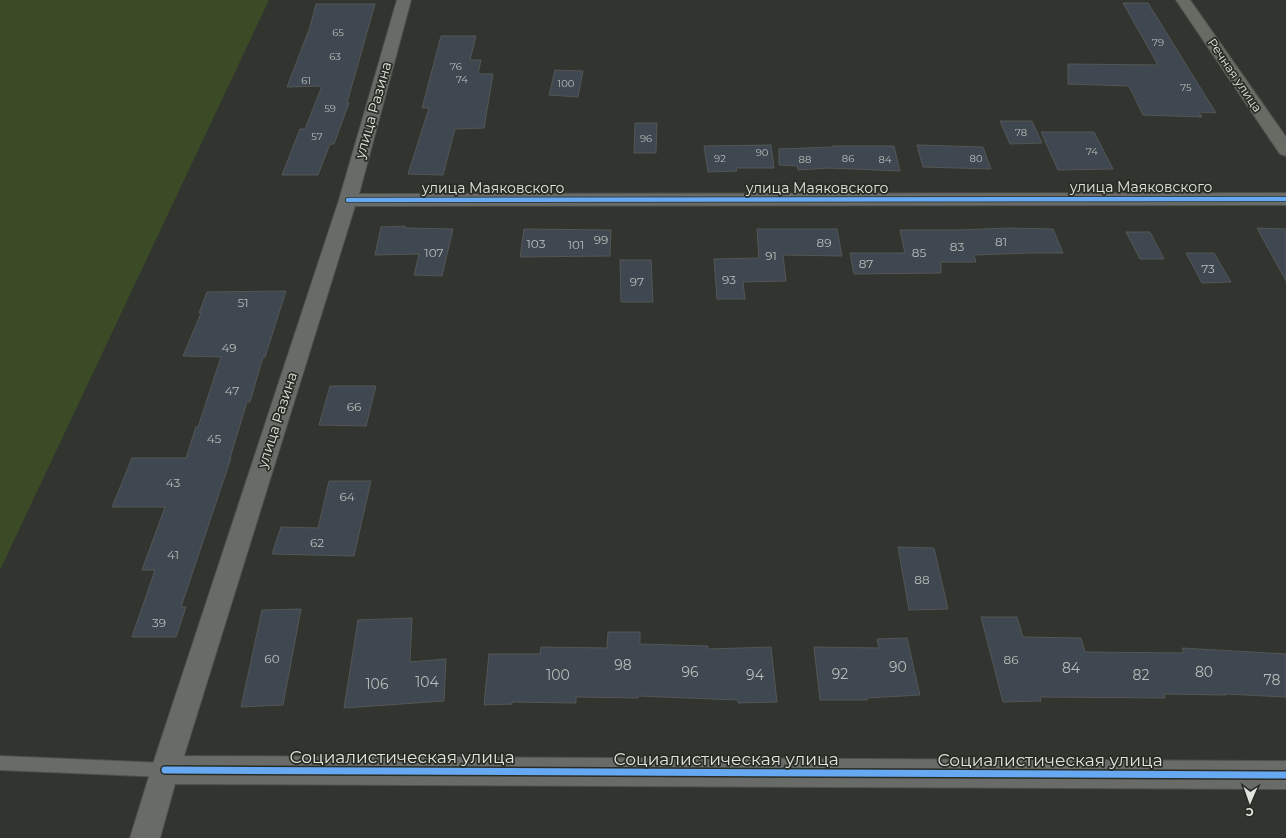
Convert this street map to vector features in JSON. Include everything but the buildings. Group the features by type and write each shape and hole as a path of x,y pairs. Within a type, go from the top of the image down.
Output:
{"street":[{"name":"улица Разина","path":"145,838 165,770 348,200 404,0"},
{"name":"Речная улица","path":"1183,0 1286,150"},
{"name":"улица Маяковского","path":"348,200 1286,199"},
{"name":"Социалистическая улица","path":"165,770 1286,775"}],"lane":[{"path":"0,763 165,770"}],"green space":[{"path":"0,0 269,0 0,570"}],"cycle path":[{"path":"348,200 1286,199"},
{"path":"165,770 1286,775"}]}
